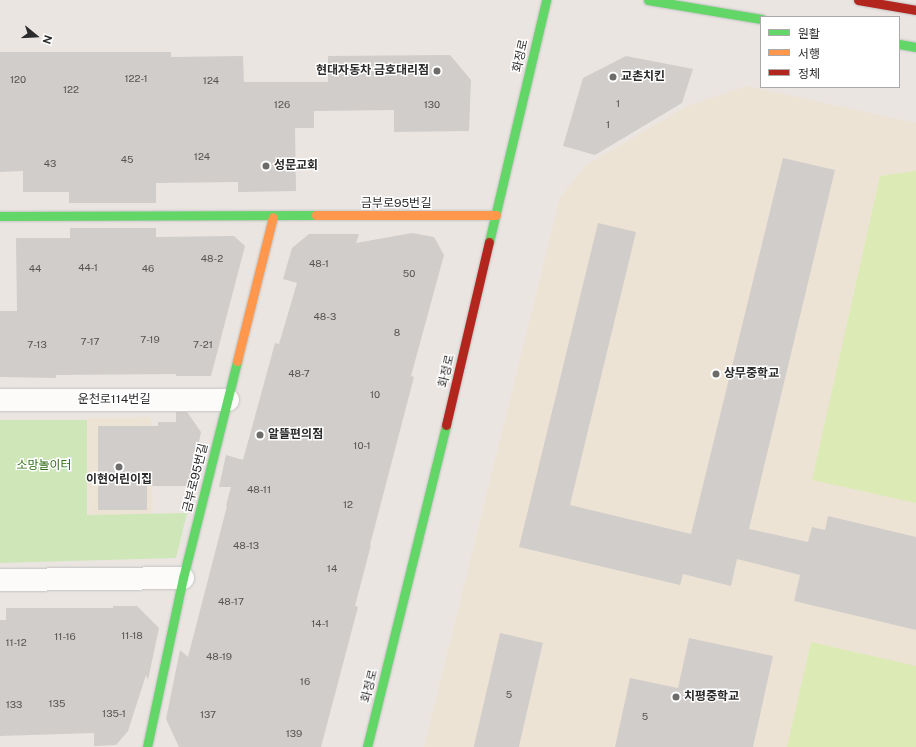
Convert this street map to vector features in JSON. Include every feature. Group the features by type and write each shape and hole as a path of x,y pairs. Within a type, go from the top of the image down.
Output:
{"street":[{"name":"화정로","path":"367,747 496,215 546,0"},
{"path":"648,0 760,19"},
{"path":"858,0 916,10"},
{"path":"900,44 916,47"},
{"name":"금부로95번길","path":"0,216 273,217 496,215"},
{"name":"금부로95번길","path":"147,747 183,578 273,217"},
{"name":"운천로114번길","path":"0,400 228,400"},
{"path":"0,580 183,578"}],"shaded area":[{"name":"상무중학교","path":"747,86 916,123 916,747 424,747 560,198 586,165 687,106"},
{"name":"이현어린이집","path":"151,417 153,515 89,516 87,418"}],"green space":[{"path":"916,171 916,503 812,480 880,176"},
{"name":"소망놀이터","path":"0,420 87,420 87,515 187,513 176,558 0,563"},
{"path":"811,642 916,666 916,747 787,747"}],"building":[{"path":"0,52 171,52 171,57 243,56 244,82 328,82 328,56 450,55 471,80 469,131 394,132 394,110 314,111 314,128 295,128 296,191 238,192 238,182 156,183 156,203 69,203 69,192 23,192 23,171 0,172"},
{"path":"626,56 693,69 682,103 595,155 563,146 583,78"},
{"name":"상무중학교","path":"783,158 835,170 749,529 808,542 812,527 825,530 828,516 916,537 916,630 794,601 800,575 737,559 731,586 683,574 680,585 519,547 598,223 636,232 570,505 691,534"},
{"path":"70,228 156,228 156,237 234,236 245,246 211,376 176,376 176,374 56,375 56,378 0,377 0,311 17,311 16,238 70,238"},
{"path":"412,233 434,237 444,255 411,376 414,377 355,606 358,607 321,747 179,747 166,719 180,650 188,657 227,506 231,487 219,487 226,455 243,460 275,343 279,344 297,283 283,279 292,248 309,234 359,234 356,243"},
{"path":"176,412 187,412 201,432 198,447 202,449 193,486 147,486 147,510 98,510 98,426 158,426 158,422 176,422"},
{"path":"113,606 137,606 159,628 148,680 146,675 128,731 116,745 94,746 94,733 0,736 0,620 6,620 6,608 113,608"},
{"path":"500,633 543,643 519,747 474,747"},
{"path":"689,638 773,656 753,747 615,747 630,678 678,688"}],"traffic: fast":[{"path":"489,242 546,0"},
{"path":"648,0 760,19"},
{"path":"900,44 916,47"},
{"path":"0,216 316,215"},
{"path":"147,747 183,578 237,361"},
{"path":"367,747 446,425"}],"traffic: slow":[{"path":"316,215 496,215"},
{"path":"237,361 273,217"}],"traffic: jam":[{"path":"858,0 916,10"},
{"path":"446,425 489,242"}],"place":[{"name":"현대자동차 금호대리점","path":"437,71"},
{"name":"교촌치킨","path":"613,77"},
{"name":"성문교회","path":"266,166"},
{"name":"상무중학교","path":"716,374"},
{"name":"알뜰편의점","path":"260,435"},
{"name":"이현어린이집","path":"119,467"},
{"name":"치평중학교","path":"676,697"}]}
